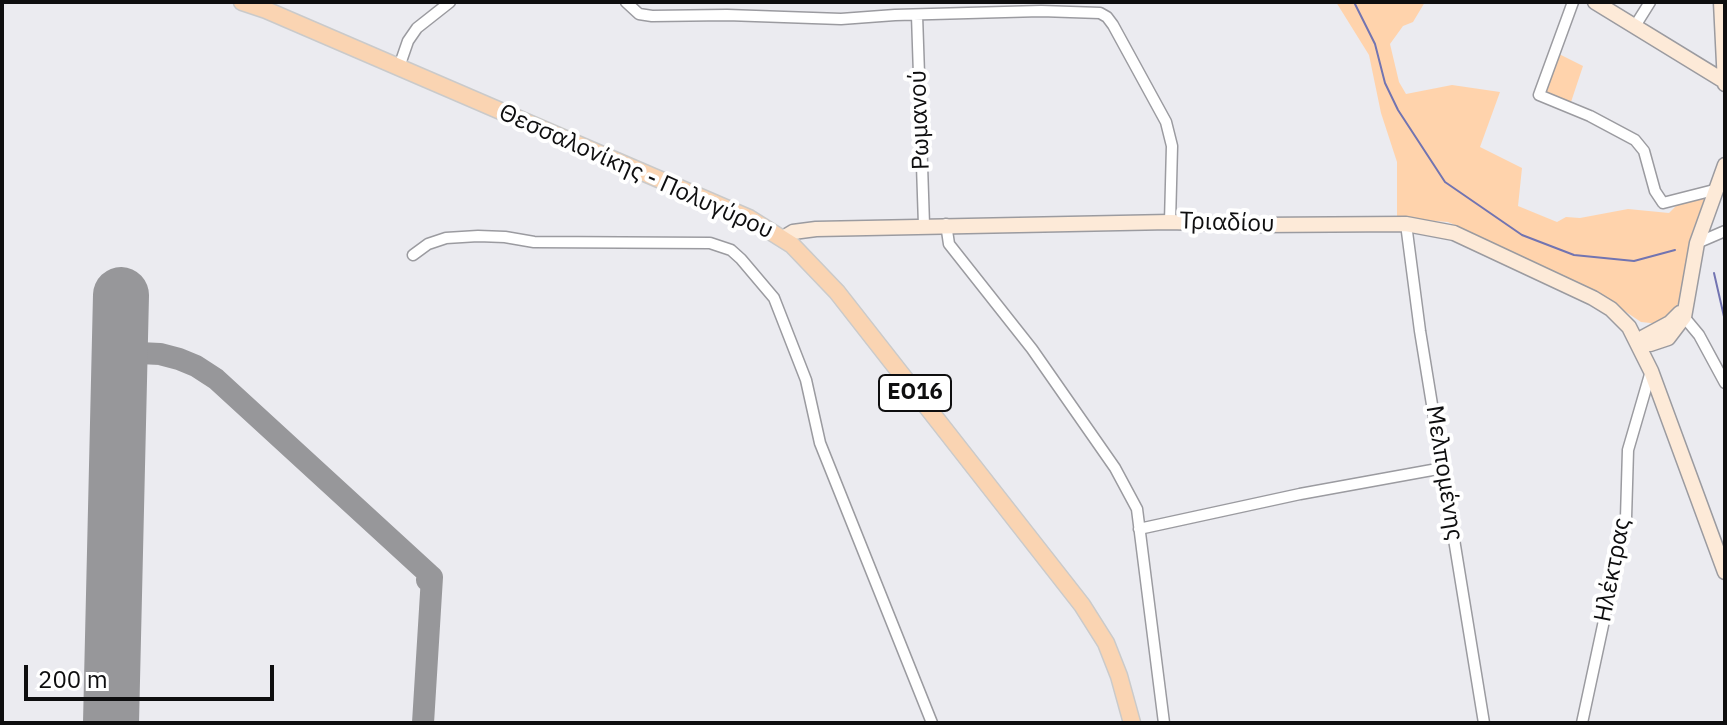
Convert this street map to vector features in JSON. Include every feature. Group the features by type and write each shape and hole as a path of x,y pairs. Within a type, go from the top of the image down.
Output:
{"main road":[{"name":"Θεσσαλονίκης - Πολυγύρου","path":"242,2 268,6 399,67 749,218 783,238 837,292 1082,605 1106,643 1132,723"},
{"path":"1595,2 1724,81"},
{"path":"1721,2 1725,89"},
{"path":"1639,343 1644,337 1665,333 1684,317 1697,243 1725,165"},
{"name":"Τριαδίου","path":"783,238 793,232 811,229 1170,222 1406,224 1435,228 1465,238 1593,298 1611,309 1629,327 1651,371 1725,572"},
{"path":"1651,371 1665,333 1688,297"},
{"path":"1629,327 1665,333"}],"street":[{"path":"399,67 408,41 417,28 450,2"},
{"path":"626,2 639,14 652,16 841,19 1040,7 1100,13 1113,25 1171,135 1170,222"},
{"path":"1573,2 1539,95 1590,116 1635,140 1644,151 1653,185 1662,202 1669,203 1718,189"},
{"path":"1635,26 1650,2"},
{"name":"Ρωμανού","path":"917,15 924,225"},
{"path":"946,224 949,244 1032,349 1115,468 1137,509 1164,723"},
{"name":"Μελπομένης","path":"1406,224 1484,723"},
{"path":"1697,243 1725,231"},
{"path":"413,255 428,244 446,238 478,236 534,242 710,243 731,250 741,259 774,298 806,380 820,443 932,723"},
{"path":"1684,317 1699,335 1725,383"},
{"name":"Ηλέκτρας","path":"1582,723 1626,518 1628,450 1651,371"},
{"path":"1139,529 1300,494 1443,468"}],"shaded area":[{"path":"1336,2 1425,2 1413,22 1403,26 1390,44 1399,82 1406,94 1452,85 1500,92 1480,147 1522,168 1518,206 1557,222 1566,217 1580,218 1628,209 1669,213 1677,205 1705,197 1692,233 1682,295 1675,311 1660,324 1641,322 1602,296 1448,222 1397,218 1397,162 1381,113 1369,55"},
{"path":"1559,54 1583,66 1570,105 1546,90"}],"waterway":[{"path":"1354,2 1375,44 1385,83 1398,110 1445,182 1522,235 1574,255 1634,261 1675,250"},
{"path":"1714,273 1725,321"}],"taxiway":[{"path":"119,352 160,354 179,359 216,379 432,577 427,580"},
{"path":"423,723 432,577"}],"runway":[{"path":"111,723 121,295"}]}
